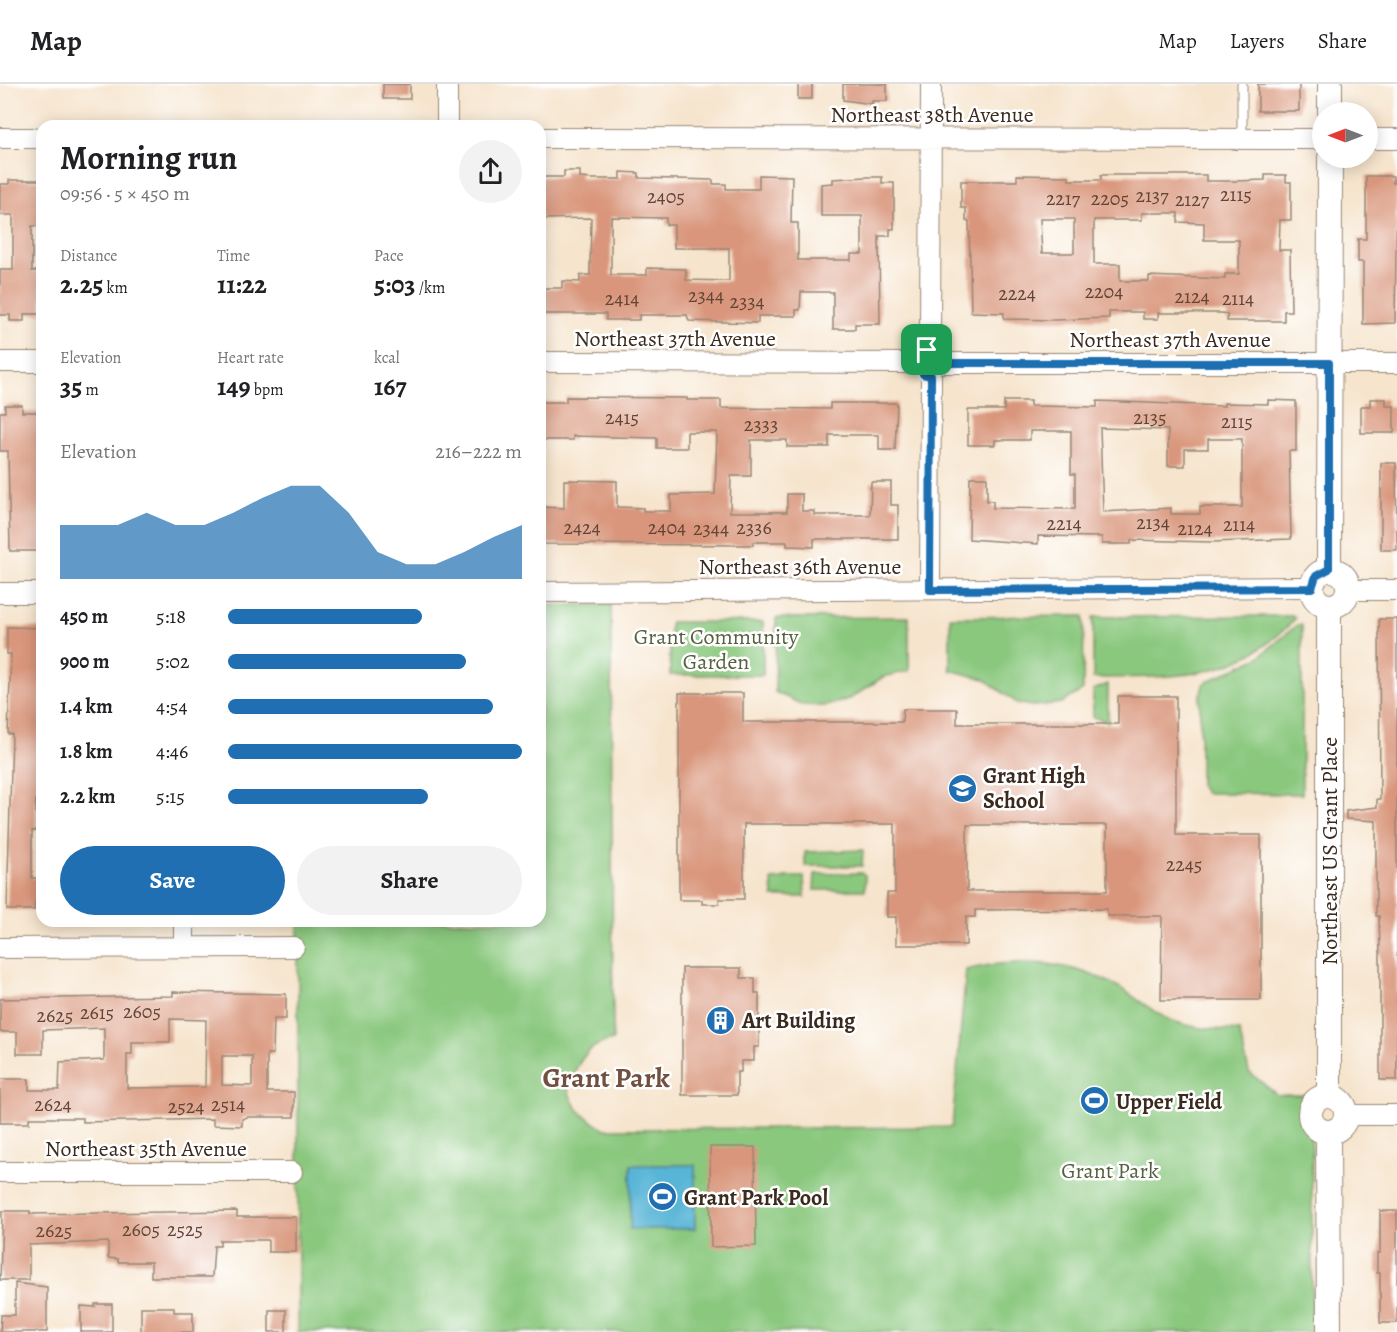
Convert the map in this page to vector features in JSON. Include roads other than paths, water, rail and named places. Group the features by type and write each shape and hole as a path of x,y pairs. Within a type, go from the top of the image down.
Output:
{"street":[{"path":"447,84 447,120"},
{"path":"930,590 931,84"},
{"path":"1330,84 1330,102"},
{"path":"0,138 36,138"},
{"name":"Northeast 38th Avenue","path":"546,138 1312,139"},
{"path":"1378,139 1397,139"},
{"path":"1329,569 1330,168"},
{"path":"0,363 36,362"},
{"name":"Northeast 37th Avenue","path":"546,362 1397,363"},
{"path":"1329,569 1342,574 1347,582 1348,590 1343,601 1329,606 1317,601 1312,588 1316,576 1329,569"},
{"name":"Northeast 36th Avenue","path":"546,592 1312,588"},
{"path":"1348,590 1397,590"},
{"path":"0,593 36,593"},
{"name":"Northeast US Grant Place","path":"1329,606 1329,1096"},
{"path":"184,927 184,947"},
{"path":"0,948 294,947"},
{"path":"1329,1096 1342,1103 1347,1115 1341,1128 1328,1133 1314,1126 1310,1114 1317,1100 1329,1096"},
{"path":"1347,1115 1397,1115"},
{"path":"1328,1133 1329,1332"},
{"name":"Northeast 35th Avenue","path":"0,1172 292,1172"}],"lane":[{"path":"1242,84 1242,138"}],"water":[{"name":"Grant Park Pool","path":"631,1165 695,1165 695,1229 630,1229"}],"place":[{"name":"Grant High School","path":"962,788"},
{"name":"Art Building","path":"721,1020"},
{"name":"Upper Field","path":"1095,1101"},
{"name":"Grant Park Pool","path":"663,1197"}],"district":[{"name":"Grant Park","path":"606,1077"}],"park label":[{"name":"Grant Community Garden","path":"716,648"}]}
